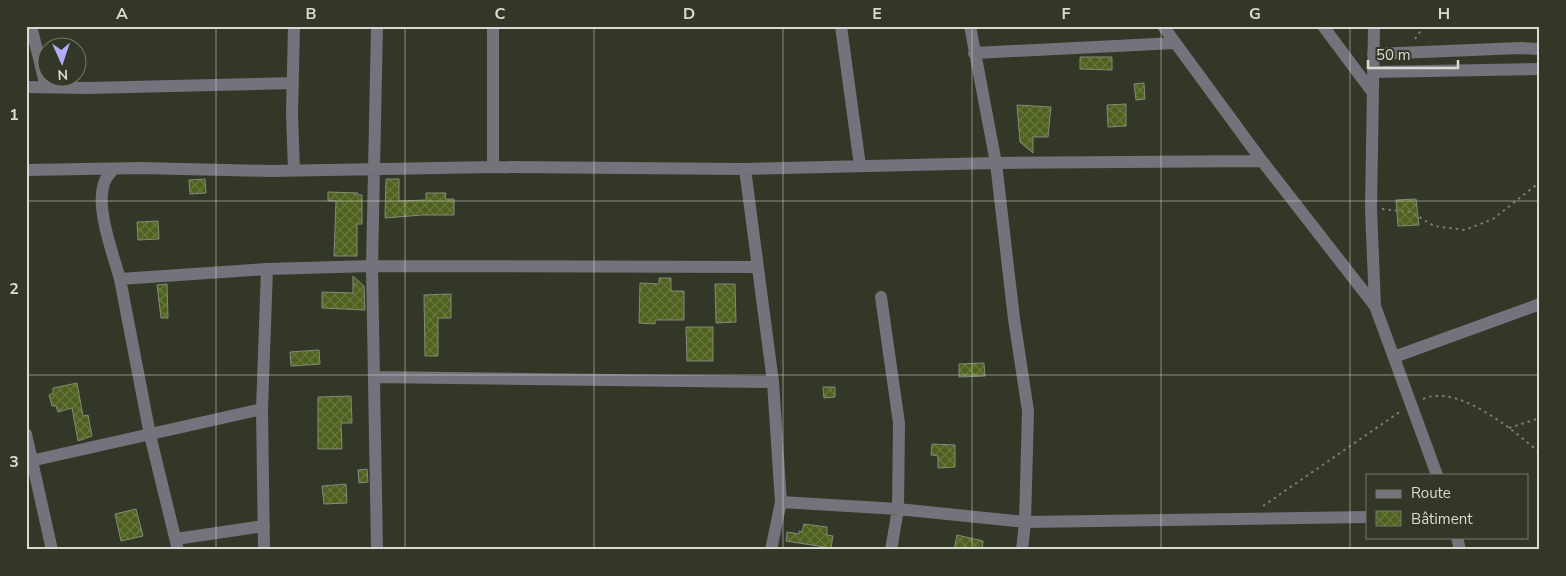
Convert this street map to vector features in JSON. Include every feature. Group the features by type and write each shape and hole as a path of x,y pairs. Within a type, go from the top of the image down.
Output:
{"street":[{"path":"31,26 38,54"},
{"path":"294,26 292,114 294,170"},
{"path":"377,26 372,266 377,550"},
{"path":"493,167 494,26"},
{"path":"841,26 860,166"},
{"path":"970,26 996,163 1014,319 1028,411 1025,522 1022,550"},
{"path":"1163,26 1262,161 1375,306 1437,474"},
{"path":"1323,26 1373,93"},
{"path":"1374,26 1371,209 1375,306"},
{"path":"974,53 1176,43"},
{"path":"1373,54 1520,48 1540,49"},
{"path":"1373,72 1540,69"},
{"path":"88,88 293,83"},
{"path":"26,170 294,170 493,167 745,169 996,163 1262,161"},
{"path":"745,169 773,382 781,502 771,550"},
{"path":"113,170 104,180 102,198 110,244 120,279 150,435 177,544 264,526"},
{"path":"120,279 372,266 758,267"},
{"path":"264,550 262,409 267,270"},
{"path":"881,296 899,423 898,509 891,550"},
{"path":"1394,356 1540,304"},
{"path":"374,377 773,382"},
{"path":"29,461 262,409"},
{"path":"26,434 29,461 52,550"},
{"path":"781,502 898,509 1025,522 1366,517"}],"path":[{"path":"1371,209 1412,212 1434,226 1465,230 1492,219 1540,182"},
{"path":"1243,520 1412,404 1429,396 1442,395 1458,399 1491,416 1540,453"},
{"path":"1509,428 1540,418"}],"building":[{"path":"1080,57 1112,57 1112,70 1080,69"},
{"path":"1144,83 1145,99 1136,100 1134,84"},
{"path":"1126,104 1126,126 1108,127 1107,105"},
{"path":"1017,105 1051,107 1048,137 1033,137 1033,153 1020,142"},
{"path":"205,179 206,193 190,194 189,180"},
{"path":"386,179 399,179 399,201 426,200 426,193 446,193 445,199 454,199 454,215 385,218"},
{"path":"328,192 358,193 358,195 362,195 362,224 357,224 357,256 334,256 336,201 328,201"},
{"path":"1416,199 1419,225 1398,226 1396,200"},
{"path":"158,221 159,239 138,240 137,222"},
{"path":"353,276 364,286 365,310 322,308 322,292 353,293"},
{"path":"659,278 671,278 671,291 684,291 684,320 655,320 655,324 639,323 640,283 659,284"},
{"path":"167,284 168,318 161,318 157,285"},
{"path":"715,284 735,284 736,322 716,323"},
{"path":"451,294 451,318 438,318 438,356 425,356 424,295"},
{"path":"686,327 713,327 713,361 687,361"},
{"path":"319,350 320,364 291,366 290,352"},
{"path":"984,363 985,376 959,377 959,364"},
{"path":"77,383 83,416 88,415 92,436 78,441 72,408 58,412 56,406 52,406 49,395 53,393 53,388"},
{"path":"823,387 835,387 835,397 824,398"},
{"path":"351,396 352,423 341,423 342,449 318,449 318,397"},
{"path":"932,444 955,445 955,467 938,468 938,456 931,455"},
{"path":"367,469 368,482 359,483 358,470"},
{"path":"346,484 347,503 324,504 322,486"},
{"path":"136,509 143,536 121,541 115,514"},
{"path":"804,524 827,527 827,535 833,536 831,548 786,541 787,532 799,534 799,531 802,532"},
{"path":"957,535 983,541 982,550 954,550"}]}
